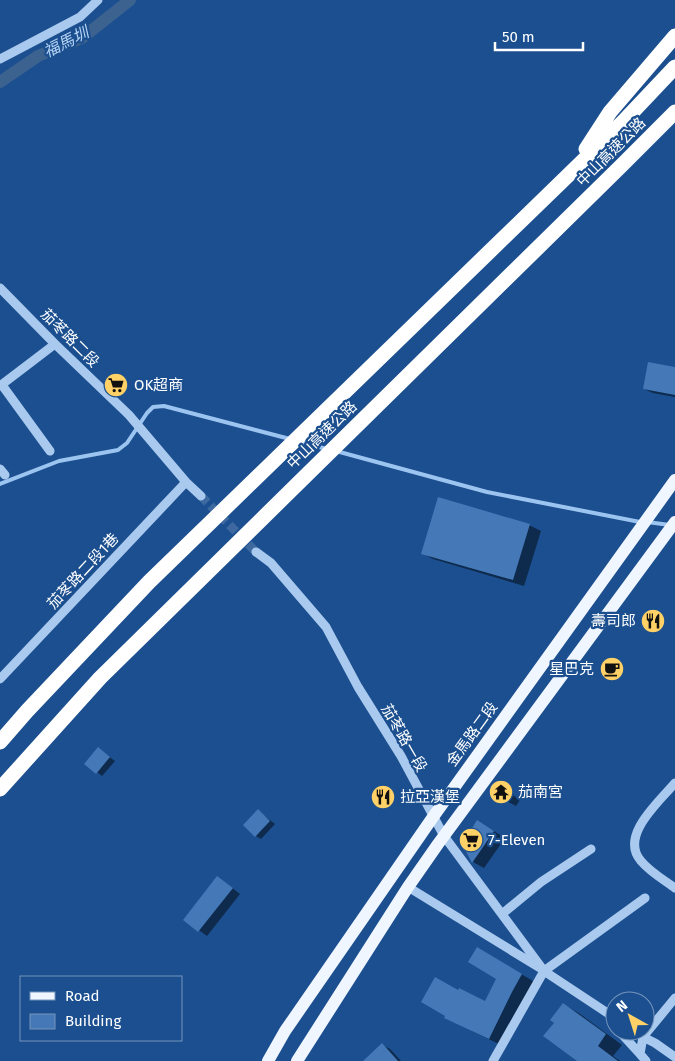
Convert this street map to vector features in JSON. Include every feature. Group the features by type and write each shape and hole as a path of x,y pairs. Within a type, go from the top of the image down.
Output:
{"highway":[{"path":"573,171 610,112 675,36"},
{"name":"中山高速公路","path":"0,742 27,711 150,582 623,122 675,67"},
{"name":"中山高速公路","path":"0,789 100,678 675,112"},
{"path":"654,134 675,118"}],"main road":[{"name":"金馬路二段","path":"268,1061 286,1031 433,817 675,480"},
{"path":"297,1061 408,887 672,526"}],"street":[{"path":"0,58 80,17 98,0"},
{"name":"茄苳路二段","path":"0,288 54,344 132,418 186,482 202,496"},
{"path":"50,450 1,385 54,344"},
{"name":"茄苳路二段1巷","path":"0,679 186,482"},
{"name":"茄苳路一段","path":"256,552 271,563 326,626 358,687 400,756 444,836 544,971 605,1011"},
{"path":"675,783 640,825 635,838 635,852 642,862 675,888"},
{"path":"502,914 541,882 591,849"},
{"path":"408,887 544,971"},
{"path":"493,1061 544,971 645,898"},
{"path":"655,1023 675,998"},
{"path":"596,1005 605,1015"},
{"path":"628,1041 643,1058"},
{"path":"643,1041 643,1058"},
{"path":"650,1041 675,1057"}],"building":[{"path":"648,362 675,367 675,395 643,389"},
{"path":"438,497 530,524 513,580 421,554"},
{"path":"98,747 110,757 96,774 84,764"},
{"name":"茄南宮","path":"497,783 510,793 504,801 491,790"},
{"path":"258,809 270,821 255,837 243,825"},
{"path":"477,820 494,831 472,863 462,844"},
{"path":"217,876 233,888 198,932 183,920"},
{"path":"477,947 522,974 489,1039 444,1018 445,1016 421,1002 435,977 458,990 459,988 485,1001 496,979 468,962"},
{"path":"563,1003 605,1033 598,1046 618,1061 577,1061 543,1036 554,1023 550,1020"},
{"path":"382,1043 398,1061 363,1061"}],"waterway":[{"name":"福馬圳","path":"0,82 38,56 82,38 130,0"},
{"path":"0,484 59,461 118,450 127,443 153,407 164,406 290,439"},
{"path":"299,442 327,449"},
{"path":"336,451 487,492 640,522"},
{"path":"647,522 670,525"}],"tunnel":[{"path":"201,496 256,552"}],"place":[{"name":"OK超商","path":"116,385"},
{"name":"壽司郎","path":"653,621"},
{"name":"星巴克","path":"612,669"},
{"name":"茄南宮","path":"501,792"},
{"name":"拉亞漢堡","path":"383,797"},
{"name":"7-Eleven","path":"471,840"}]}
